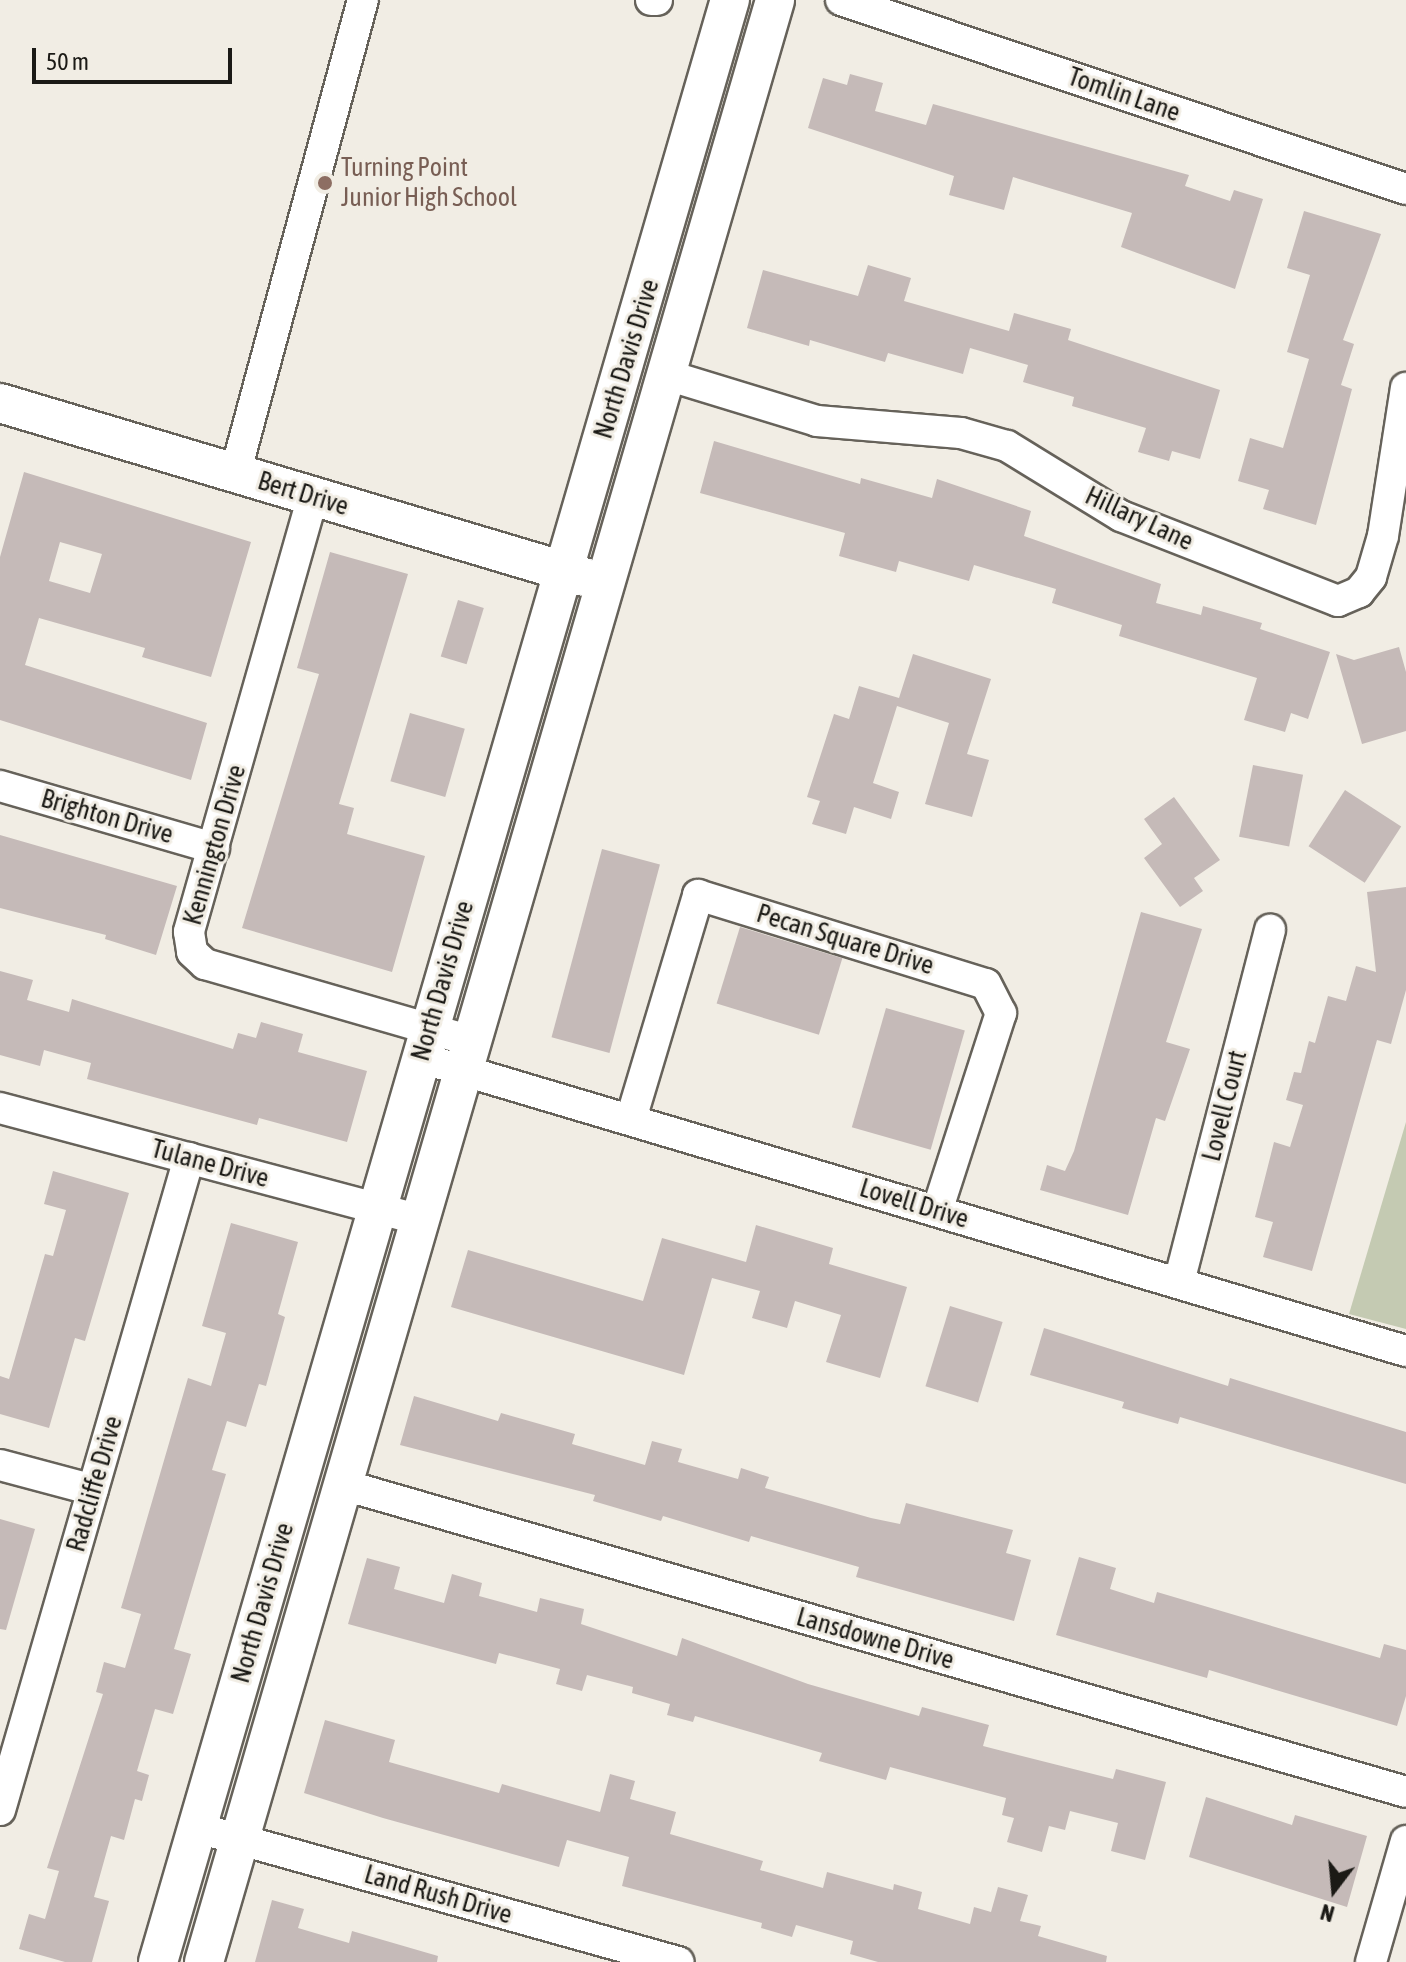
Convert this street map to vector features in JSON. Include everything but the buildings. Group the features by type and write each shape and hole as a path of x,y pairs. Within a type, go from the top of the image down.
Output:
{"street":[{"path":"235,474 363,0"},
{"name":"North Davis Drive","path":"158,1962 426,1044 560,570 628,363 730,0"},
{"name":"North Davis Drive","path":"204,1962 606,583 670,376 775,0"},
{"name":"Tomlin Lane","path":"841,0 1406,189"},
{"name":"Hillary Lane","path":"670,376 817,421 961,433 1007,446 1121,516 1338,601 1359,592 1371,577 1383,536 1406,388"},
{"name":"Bert Drive","path":"0,403 606,583"},
{"name":"Kennington Drive","path":"313,496 189,932 192,952 205,964 426,1044"},
{"name":"Brighton Drive","path":"0,786 214,848"},
{"name":"Pecan Square Drive","path":"631,1119 698,895 986,984 1001,1013 937,1211"},
{"name":"Lovell Court","path":"1179,1282 1270,930"},
{"name":"Lovell Drive","path":"426,1044 470,1057 631,1119 1406,1351"},
{"name":"Tulane Drive","path":"0,1108 421,1220"},
{"name":"Radcliffe Drive","path":"0,1810 189,1158"},
{"path":"0,1465 93,1490"},
{"name":"Lansdowne Drive","path":"344,1485 1406,1792"},
{"name":"Land Rush Drive","path":"198,1828 679,1962"},
{"path":"1371,1962 1406,1841"}],"green space":[{"path":"1406,1122 1406,1329 1349,1314"}],"place":[{"name":"Turning Point Junior High School","path":"325,183"}]}
